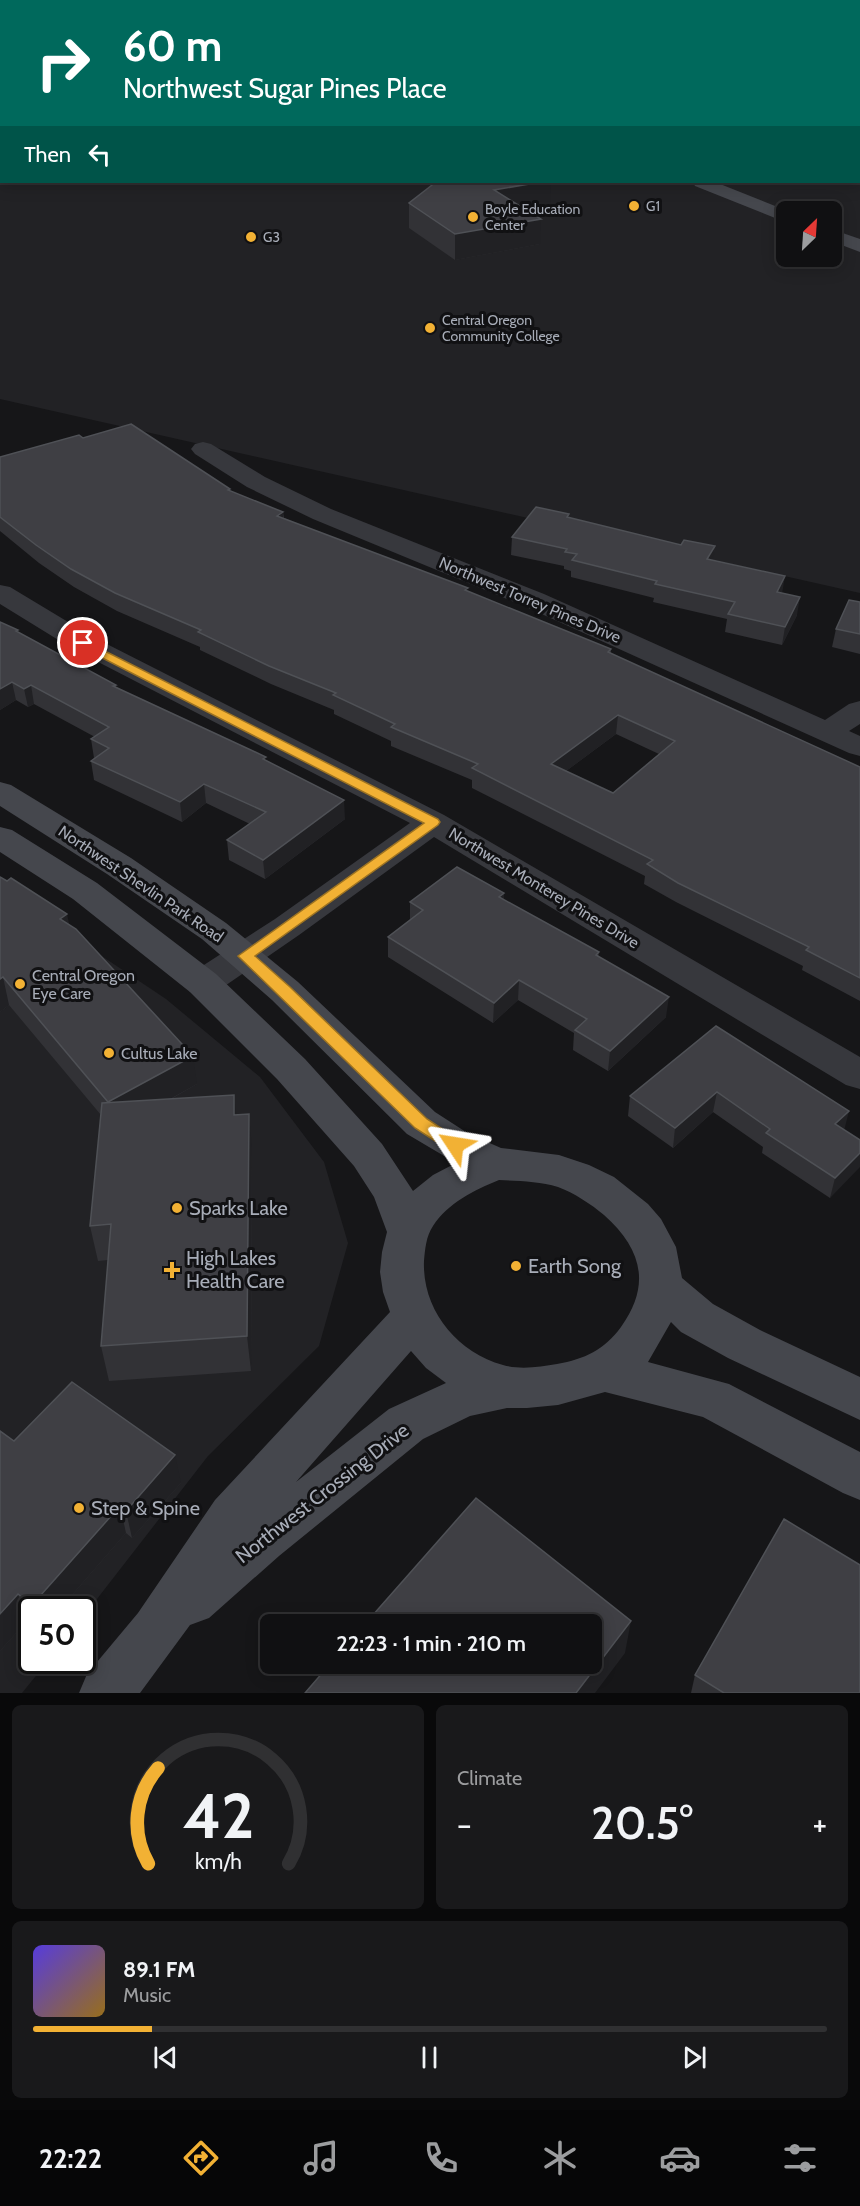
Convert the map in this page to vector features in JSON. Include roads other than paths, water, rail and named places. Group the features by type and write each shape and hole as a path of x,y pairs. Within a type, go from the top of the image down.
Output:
{"main road":[{"path":"704,183 776,212"},
{"path":"842,239 860,246"},
{"name":"Northwest Shevlin Park Road","path":"0,792 119,866 214,931 285,991 421,1123 455,1145 497,1164"},
{"path":"0,837 85,891 202,983 291,1069 368,1155 392,1191 408,1231"},
{"path":"497,1164 535,1166 569,1174 602,1190 633,1214 653,1241 661,1286 655,1310 628,1353 607,1372 552,1386 508,1387 468,1372 435,1348 413,1317 402,1287 402,1256 408,1231 431,1199 460,1177 497,1164"},
{"path":"661,1286 697,1318 734,1339 860,1398"},
{"name":"Northwest Crossing Drive","path":"106,1693 156,1631 232,1517 413,1317"},
{"path":"607,1372 713,1399 860,1477"},
{"name":"Northwest Crossing Drive","path":"156,1631 261,1539 406,1424 462,1397 508,1387"}],"street":[{"name":"Northwest Torrey Pines Drive","path":"203,449 256,482 322,514 534,600 860,747"},
{"name":"Northwest Monterey Pines Drive","path":"0,593 83,643 433,822 860,1075"},
{"path":"828,732 860,710"},
{"path":"202,983 245,956 433,822"}],"place":[{"name":"G1","path":"634,206"},
{"name":"Boyle Education Center","path":"473,217"},
{"name":"G3","path":"251,237"},
{"name":"Central Oregon Community College","path":"430,328"},
{"name":"Central Oregon Eye Care","path":"20,984"},
{"name":"Cultus Lake","path":"109,1053"},
{"name":"Sparks Lake","path":"177,1208"},
{"name":"Earth Song","path":"516,1266"},
{"name":"High Lakes Health Care","path":"172,1270"},
{"name":"Step & Spine","path":"79,1508"}]}
